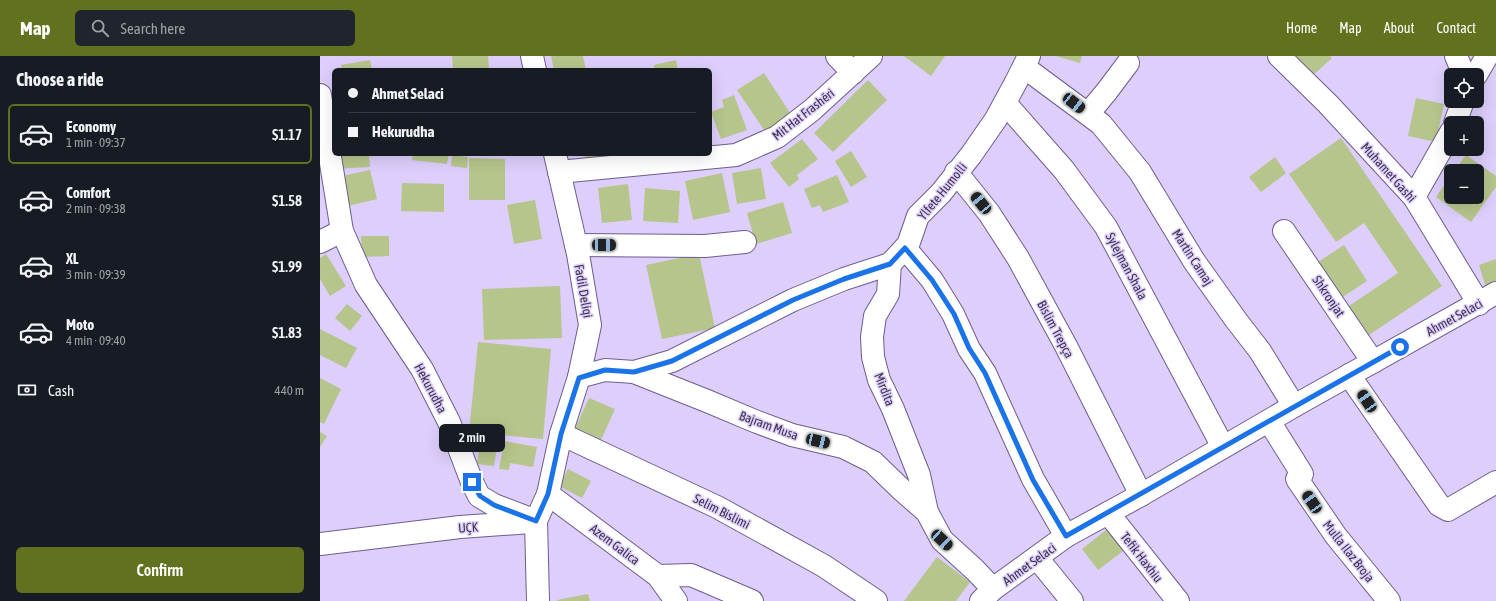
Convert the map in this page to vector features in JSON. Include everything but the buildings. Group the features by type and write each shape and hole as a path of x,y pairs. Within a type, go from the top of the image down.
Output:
{"street":[{"path":"532,56 535,68"},
{"path":"837,56 854,73"},
{"name":"Mit Hat Frashëri","path":"557,163 736,155 777,137 812,110 871,56"},
{"name":"Muhamet Gashi","path":"1279,56 1328,104 1414,197 1488,298"},
{"path":"1456,56 1461,68"},
{"path":"1480,68 1487,56"},
{"name":"Ylfete Humolli","path":"579,378 605,370 634,372 672,361 793,300 844,279 890,264 908,245 918,216 941,192 991,125 1005,103 1026,61"},
{"name":"Martin Camaj","path":"1026,61 1101,124 1140,172 1194,261 1260,351 1294,406"},
{"path":"1088,114 1128,63"},
{"name":"Hekurudha","path":"320,95 342,231 366,285 422,369 449,422 472,482 480,496 494,505 536,521"},
{"name":"Sylejman Shala","path":"1005,103 1064,170 1106,227 1223,448"},
{"path":"1414,197 1444,144"},
{"name":"Fadil Deliqi","path":"536,521 548,494 561,434 579,378 590,325 576,245 557,163"},
{"name":"Bislim Trepça","path":"956,172 989,214 1018,258 1066,346 1141,495"},
{"path":"320,242 342,231"},
{"name":"Shkronjat","path":"1284,231 1373,362"},
{"name":"Fadil Deliqi","path":"576,245 705,246 745,242"},
{"path":"905,248 932,280 954,314 969,348 985,373 1033,480 1066,536"},
{"name":"Mirdita","path":"890,264 888,294 876,316 872,337 873,357 879,380 893,409 919,475 927,512"},
{"name":"Ahmet Selaci","path":"987,595 1066,536 1141,495 1294,406 1488,298"},
{"name":"Bajram Musa","path":"634,372 775,429 792,435 843,447 873,462 927,512 942,540 975,570 987,595"},
{"path":"1349,375 1439,506 1448,510 1496,482"},
{"name":"Mulla Ilaz Broja","path":"1269,421 1302,474 1297,479 1336,536 1389,601"},
{"name":"Selim Bislimi","path":"561,434 717,507 824,566 876,601"},
{"name":"Azem Galica","path":"548,494 658,576 676,601"},
{"name":"Tefik Haxhiu","path":"1108,513 1178,601"},
{"path":"536,521 538,601"},
{"name":"UÇK","path":"320,544 460,527 501,525 536,521"},
{"path":"1037,558 1072,601"},
{"path":"658,576 691,575 752,601"}],"route":[{"path":"472,482 480,496 494,505 536,521 548,494 561,434 579,378 605,370 634,372 672,361 793,300 844,279 890,264 905,248 932,280 954,314 969,348 985,373 1033,480 1066,536 1141,495 1294,406 1400,347"}]}
